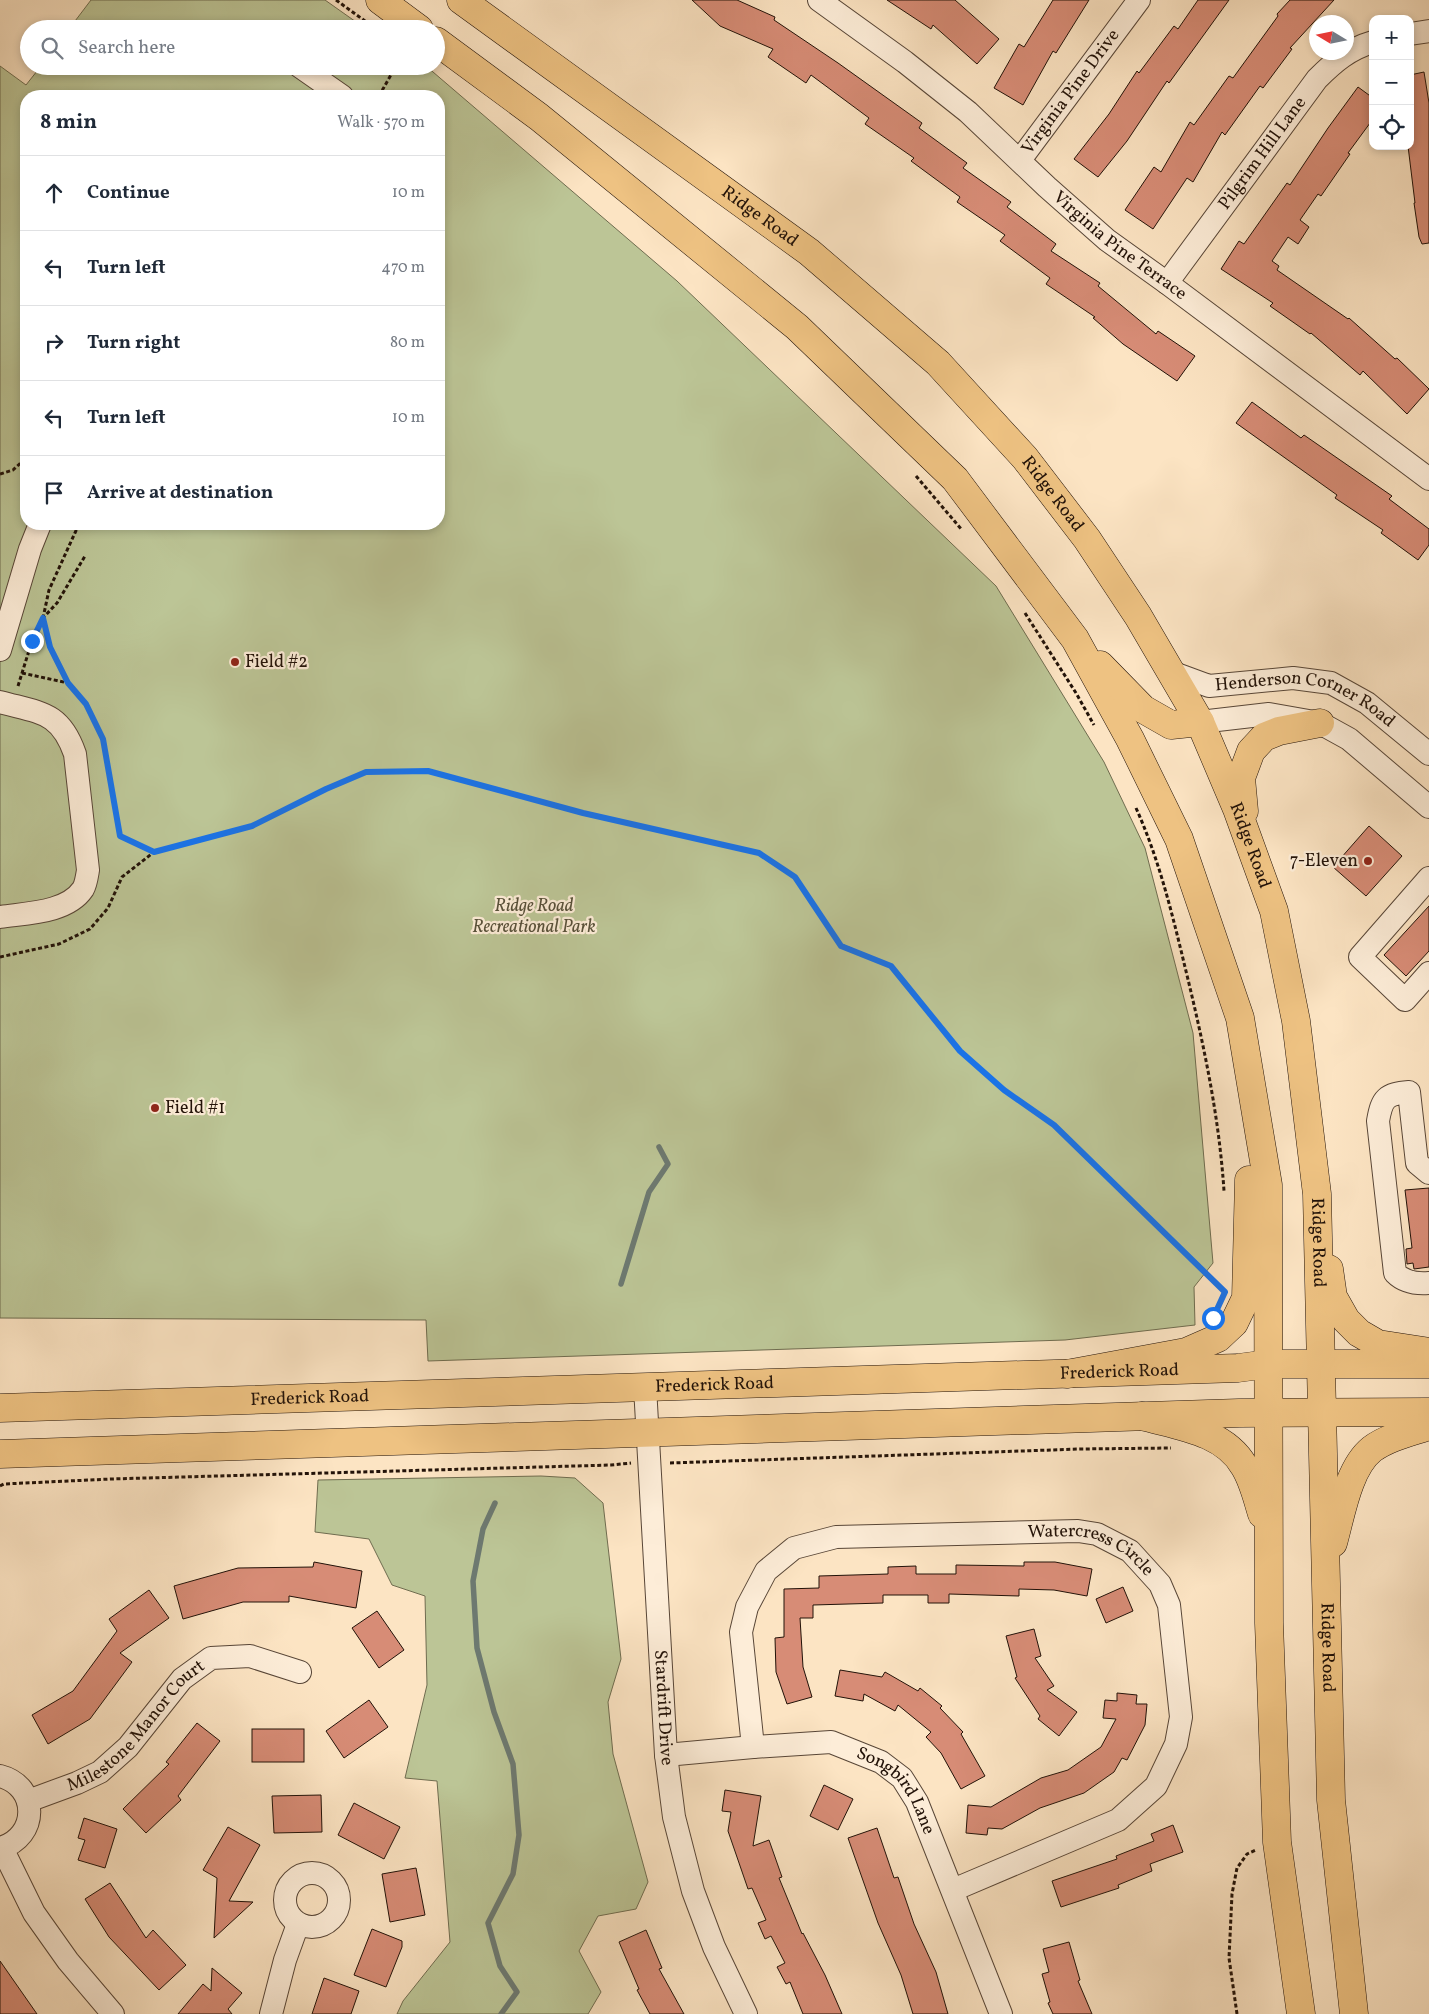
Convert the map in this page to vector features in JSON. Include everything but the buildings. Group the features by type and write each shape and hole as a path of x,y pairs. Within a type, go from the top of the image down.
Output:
{"main road":[{"path":"380,0 407,20"},
{"name":"Ridge Road","path":"461,0 808,252 938,363 1025,458 1087,539 1138,616 1200,722 1246,832 1274,911 1296,1021 1317,1194 1331,1800 1354,2014"},
{"path":"445,48 539,117 797,327 955,479 1075,639 1143,709 1171,725 1200,722"},
{"path":"1075,639 1130,739 1179,840 1240,1018 1252,1088 1268,1186 1269,1623 1277,1842 1301,2014"},
{"path":"1246,832 1241,778 1251,751 1264,737 1279,731 1320,723"},
{"path":"1067,1374 1186,1352 1218,1338 1234,1323 1246,1298 1252,1088"},
{"path":"1317,1194 1334,1297 1346,1320 1359,1332 1378,1344 1429,1352"},
{"name":"Frederick Road","path":"0,1408 1067,1374 1238,1368 1268,1364 1429,1364"},
{"path":"0,1454 1270,1412 1429,1412"},
{"path":"1142,1416 1209,1435 1231,1448 1245,1466 1269,1538"},
{"path":"1326,1569 1356,1468 1373,1448 1429,1426"}],"street":[{"name":"Virginia Pine Terrace","path":"819,0 905,62 968,112 1107,240 1167,282 1429,479"},
{"name":"Virginia Pine Drive","path":"1020,160 1139,0"},
{"path":"1414,33 1429,31"},
{"name":"Pilgrim Hill Lane","path":"1167,282 1317,79 1336,60 1356,47 1369,43"},
{"path":"308,75 320,90"},
{"path":"0,650 30,549 38,530"},
{"name":"Henderson Corner Road","path":"1171,672 1209,686 1292,678 1331,684 1367,703 1429,754"},
{"path":"0,917 57,907 72,900 83,888 88,870 74,754 69,738 58,722 8,697"},
{"name":"Henderson Corner Road","path":"1200,722 1269,714 1320,723 1350,739 1429,806"},
{"path":"1429,878 1360,957 1405,1000 1429,973"},
{"path":"1429,1173 1417,1163 1409,1092 1393,1094 1386,1098 1380,1109 1378,1122 1395,1273 1400,1278 1412,1282 1429,1283"},
{"name":"Stardrift Drive","path":"645,1387 646,1432 666,1756 674,1816 693,1891 714,1947 746,2014"},
{"name":"Watercress Circle","path":"753,1746 741,1632 747,1607 766,1571 794,1548 836,1537 1078,1530 1098,1534 1130,1551 1160,1584 1169,1605 1180,1717 1176,1744 1156,1786 1118,1820 953,1890"},
{"name":"Milestone Manor Court","path":"28,1801 77,1784 100,1772 128,1747 182,1679 211,1658 250,1656 300,1672"},
{"name":"Songbird Lane","path":"666,1756 753,1746 831,1742 880,1762 902,1778 917,1802 1001,2014"},
{"path":"0,1776 10,1779 18,1785 28,1801 29,1816 25,1830 19,1838 1,1848 34,1913 68,1961 113,2014"},
{"path":"272,2014 285,1960 298,1924"}],"path":[{"path":"336,0 364,20"},
{"path":"382,90 391,75"},
{"path":"0,474 13,470 20,464"},
{"path":"914,474 964,532"},
{"path":"8,697 22,673 32,641 43,618 49,590 76,530"},
{"path":"43,618 57,603 85,556"},
{"path":"1021,608 1076,693 1098,733"},
{"path":"43,618 50,647 68,683 86,704 103,739 120,836 154,852 252,826 326,789 366,772 428,771 583,813 759,853 795,877 841,946 891,966 960,1051 1004,1090 1054,1125 1225,1292 1226,1284"},
{"path":"22,673 68,683"},
{"path":"1136,807 1147,832 1171,906 1194,1001 1214,1100 1224,1193"},
{"path":"681,1463 1070,1450 1179,1449"},
{"path":"0,1486 4,1484 120,1479 611,1465 620,1463"},
{"path":"1237,2014 1229,1958 1232,1894 1238,1868 1247,1854 1277,1842"}],"green space":[{"path":"91,0 325,0 353,20 76,20"},
{"name":"Ridge Road Recreational Park","path":"0,66 26,85 34,75 437,75 677,281 996,586 1104,762 1145,848 1193,1033 1213,1263 1194,1287 1195,1325 1065,1340 428,1361 426,1320 0,1318"},
{"path":"541,1476 575,1478 603,1503 621,1659 608,1702 613,1754 648,1882 636,1909 598,1916 579,1951 601,1992 588,2014 397,2014 403,2001 450,1942 437,1781 405,1778 427,1685 425,1596 392,1585 369,1539 315,1532 318,1480"}],"waterway":[{"path":"621,1284 649,1192 668,1164 659,1147"},
{"path":"495,1503 483,1529 473,1581 477,1648 494,1712 513,1764 519,1835 513,1874 488,1923 500,1966 517,1992 501,2014"}],"place":[{"name":"Field #2","path":"235,662"},
{"name":"7-Eleven","path":"1368,861"},
{"name":"Field #1","path":"155,1108"}],"route":[{"path":"32,641 43,618 50,647 68,683 86,704 103,739 120,836 154,852 252,826 326,789 366,772 428,771 583,813 759,853 795,877 841,946 891,966 960,1051 1004,1090 1054,1125 1225,1292 1213,1318"}]}
